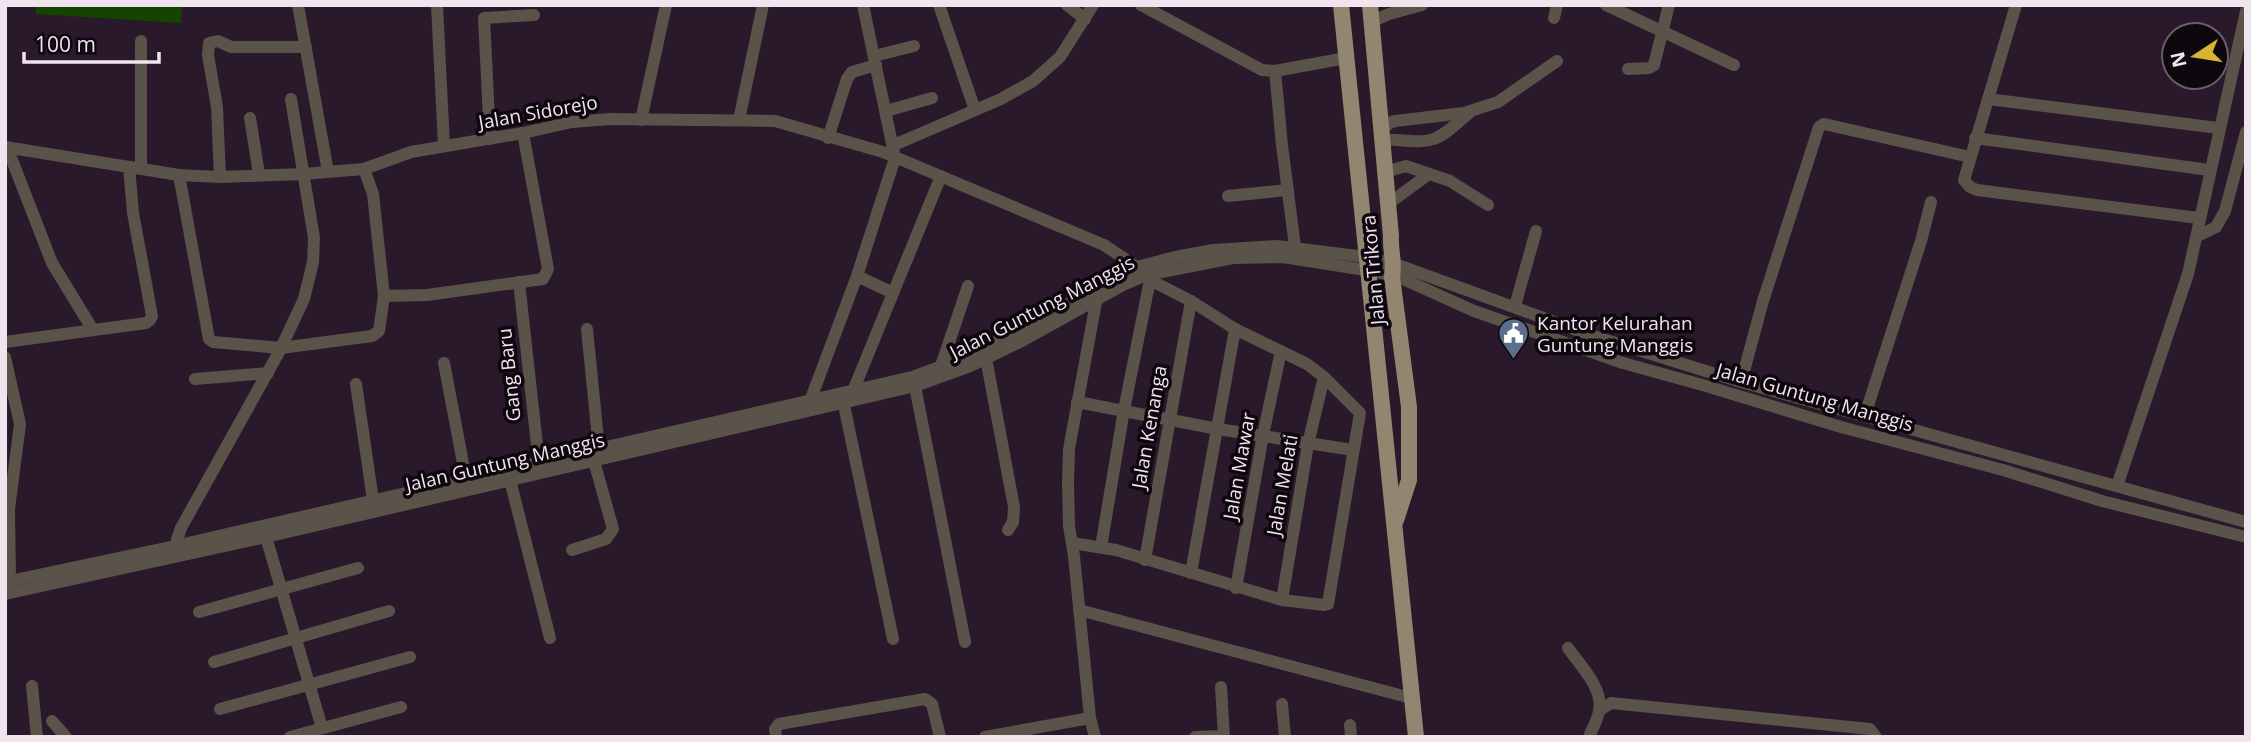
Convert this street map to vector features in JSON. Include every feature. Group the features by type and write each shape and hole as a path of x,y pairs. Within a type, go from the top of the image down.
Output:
{"main road":[{"name":"Jalan Trikora","path":"1341,5 1416,737"},
{"name":"Jalan Trikora","path":"1371,14 1390,248 1409,407 1409,480 1394,529"},
{"path":"1389,481 1397,485 1409,480"}],"street":[{"path":"298,5 328,172"},
{"path":"437,5 444,146"},
{"path":"641,120 666,5"},
{"path":"739,120 763,5"},
{"path":"810,401 857,276 895,152 863,5"},
{"path":"939,5 975,110"},
{"path":"1067,5 1085,19"},
{"path":"895,152 1001,99 1047,70 1059,57 1093,5"},
{"path":"1141,5 1254,68 1275,71 1346,58"},
{"path":"1371,14 1389,14 1422,5"},
{"path":"1628,69 1649,68 1654,65 1669,5"},
{"path":"2015,5 1964,180 1970,187 2199,218"},
{"path":"1608,6 1734,65"},
{"path":"2117,486 2188,274 2218,128 2246,11"},
{"path":"490,139 484,18 534,15"},
{"path":"5,342 146,323 152,316 133,214 141,41"},
{"path":"220,177 217,107 208,55 209,43 218,41 231,47 306,47"},
{"path":"828,138 847,79 852,72 875,60 914,46"},
{"path":"1473,110 1436,140 1424,143 1381,136 1389,123 1395,121 1473,110 1498,102 1557,61"},
{"path":"1275,71 1295,247"},
{"path":"886,111 932,98"},
{"path":"175,546 181,528 268,373 304,299 315,249 291,99"},
{"path":"1988,99 2218,128"},
{"path":"250,118 259,174"},
{"name":"Jalan Sidorejo","path":"6,147 179,175 220,177 364,169 411,152 572,122 610,119 775,121 828,138 883,152 895,152 941,176 1104,245 1145,274 1235,329 1307,364 1324,377 1361,416 1353,450"},
{"path":"1741,382 1763,301 1819,127 1824,124 1970,157"},
{"path":"2196,237 2216,227 2225,211 2246,132"},
{"path":"384,296 427,295 544,279 548,270 523,133"},
{"path":"1975,138 2209,170"},
{"path":"6,147 52,263 93,330"},
{"path":"1385,172 1406,166 1450,181 1488,205"},
{"path":"179,175 209,339 213,342 281,348 377,334 384,296 373,194 364,169"},
{"path":"1388,204 1429,174"},
{"path":"853,391 941,176"},
{"path":"1228,196 1288,190"},
{"path":"1865,415 1931,202"},
{"path":"1515,306 1536,231"},
{"name":"Jalan Guntung Manggis","path":"698,432 810,401 912,377 971,355 1097,294 1213,250 1259,246 1295,247 1394,270 1515,306 1590,335 1741,382 2246,522"},
{"name":"Jalan Guntung Manggis","path":"1145,274 1250,257 1367,264"},
{"name":"Jalan Guntung Manggis","path":"1394,270 1403,279 1475,311 1588,353 1771,407 2003,470 2102,501 2246,537"},
{"path":"1101,547 1145,274"},
{"path":"857,276 893,293"},
{"name":"Gang Baru","path":"519,282 538,463"},
{"path":"941,366 968,286"},
{"path":"1096,737 1090,718 1069,526 1068,482 1069,449 1097,294"},
{"name":"Jalan Guntung Manggis","path":"5,594 175,546 510,481 596,455 698,432 844,405 915,386 986,358 1097,294"},
{"name":"Jalan Kenanga","path":"1145,559 1191,301"},
{"path":"572,550 606,539 613,529 596,455 596,401 587,329"},
{"path":"1191,573 1235,329"},
{"name":"Jalan Mawar","path":"1236,588 1281,351"},
{"path":"5,357 10,398 20,424 9,509 8,581"},
{"path":"986,358 1014,507 1013,522 1008,530"},
{"path":"444,363 466,479"},
{"path":"195,379 268,373"},
{"name":"Jalan Melati","path":"1282,600 1308,444 1324,377"},
{"path":"356,384 373,500"},
{"path":"915,386 965,642"},
{"path":"1072,543 1101,547 1282,600 1328,604 1353,450 1218,429 1077,402"},
{"path":"844,405 893,639"},
{"name":"Jalan Guntung Manggis","path":"8,581 103,568 266,537 357,510 373,500 538,463 596,455"},
{"path":"2003,470 2007,455"},
{"path":"510,481 550,638"},
{"path":"266,537 322,728"},
{"path":"199,612 358,568"},
{"path":"1079,610 1411,698"},
{"path":"214,662 389,611"},
{"path":"1569,648 1596,689 1600,710 1589,737"},
{"path":"220,709 410,657"},
{"path":"32,686 37,737"},
{"path":"1195,737 1224,736 1221,687"},
{"path":"776,737 775,729 779,724 925,699 932,704 940,737"},
{"path":"1600,710 1611,703 1870,729 1875,737"},
{"path":"1282,704 1285,737"},
{"path":"290,737 401,707"},
{"path":"985,737 1090,718"},
{"path":"52,721 66,737"}],"green space":[{"path":"36,5 182,5 181,23 36,14"}],"place":[{"name":"Kantor Kelurahan Guntung Manggis","path":"1514,361"}]}
